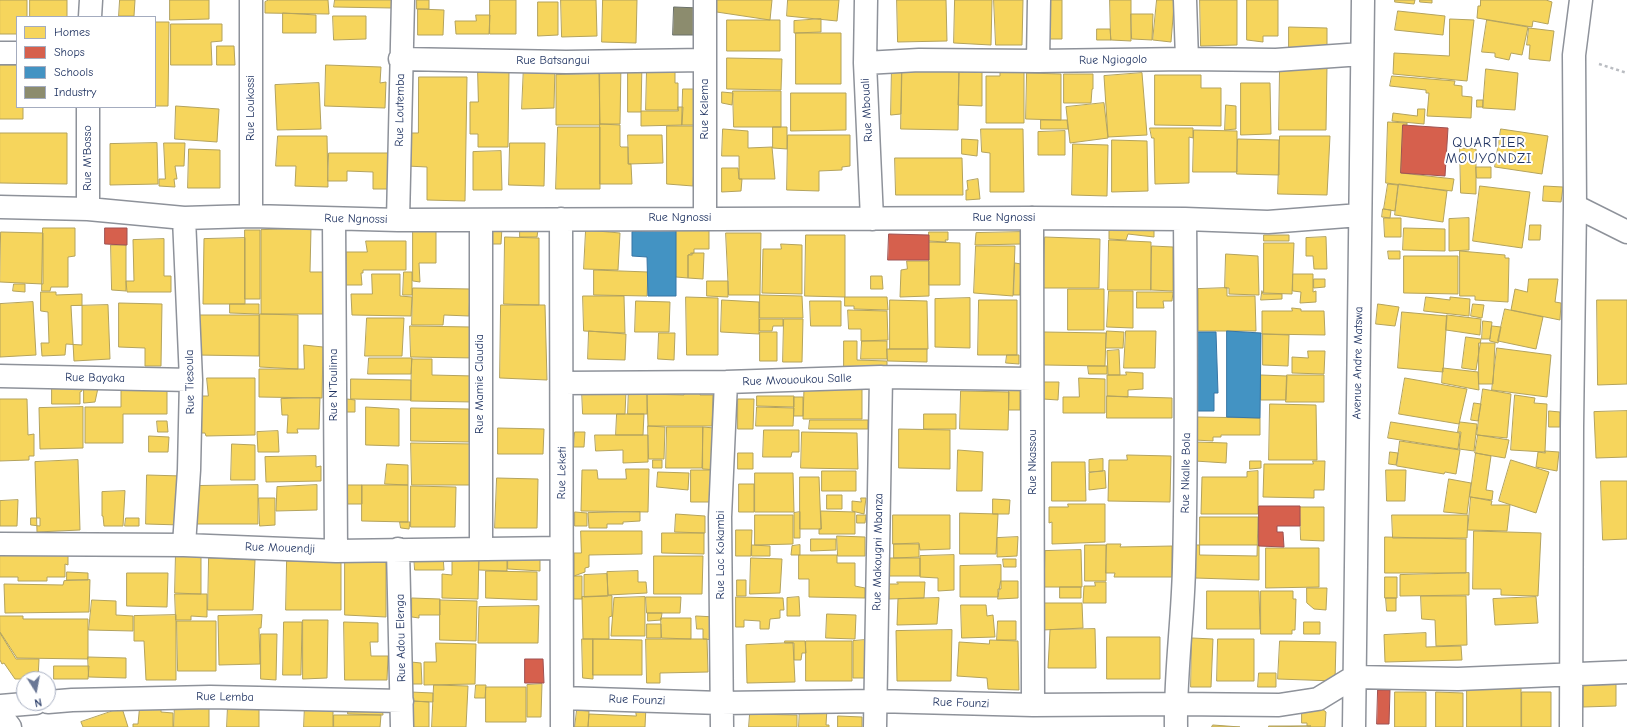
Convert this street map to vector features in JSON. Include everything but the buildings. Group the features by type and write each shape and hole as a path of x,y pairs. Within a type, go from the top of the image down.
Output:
{"street":[{"path":"90,16 91,0"},
{"name":"Rue Loukossi","path":"251,0 251,216"},
{"name":"Rue Loutemba","path":"398,220 402,0"},
{"name":"Rue Kelema","path":"704,218 705,0"},
{"name":"Rue Mbouali","path":"866,0 865,63 872,219"},
{"path":"1038,61 1039,0"},
{"path":"1185,0 1187,59"},
{"name":"Avenue Andre Matswa","path":"1354,727 1363,0"},
{"path":"1571,727 1572,427 1575,206 1574,55 1581,0"},
{"path":"0,53 16,53"},
{"name":"Rue Ngiogolo","path":"865,63 919,60 1276,60 1362,54"},
{"name":"Rue Batsangui","path":"400,60 566,62 705,60"},
{"name":"Rue M'Bosso","path":"88,108 88,209"},
{"path":"1575,206 1627,232"},
{"name":"Rue Ngnossi","path":"0,208 88,209 184,218 251,216 398,220 1032,218 1185,219 1268,222 1360,215"},
{"name":"Rue Tiesoula","path":"184,218 191,380 189,470 184,545"},
{"name":"Rue Nkassou","path":"1032,218 1033,705"},
{"name":"Rue N'Toulima","path":"334,219 336,550"},
{"name":"Rue Leketi","path":"561,219 562,727"},
{"name":"Rue Nkalle Bola","path":"1176,727 1176,704 1184,598 1187,458 1185,219"},
{"name":"Rue Mamie Claudia","path":"481,220 482,548"},
{"name":"Rue Bayaka","path":"0,376 191,380"},
{"name":"Rue Mvououkou Salle","path":"562,383 726,382 881,377 1032,379"},
{"name":"Rue Makougni Mbanza","path":"875,727 881,377"},
{"name":"Rue Lac Kokambi","path":"722,727 720,517 726,382"},
{"name":"Rue Mouendji","path":"0,544 184,545 336,550 561,548"},
{"name":"Rue Adou Elenga","path":"398,549 402,727"},
{"path":"1354,677 1458,679 1571,673 1627,672"},
{"name":"Rue Founzi","path":"562,698 722,703 875,701 1033,705 1279,705 1318,699 1354,677"},
{"name":"Rue Lemba","path":"56,701 210,697 402,701"},
{"path":"0,706 16,705"},
{"path":"0,714 10,727"}],"district":[{"name":"QUARTIER MOUYONDZI","path":"1489,152"}]}
